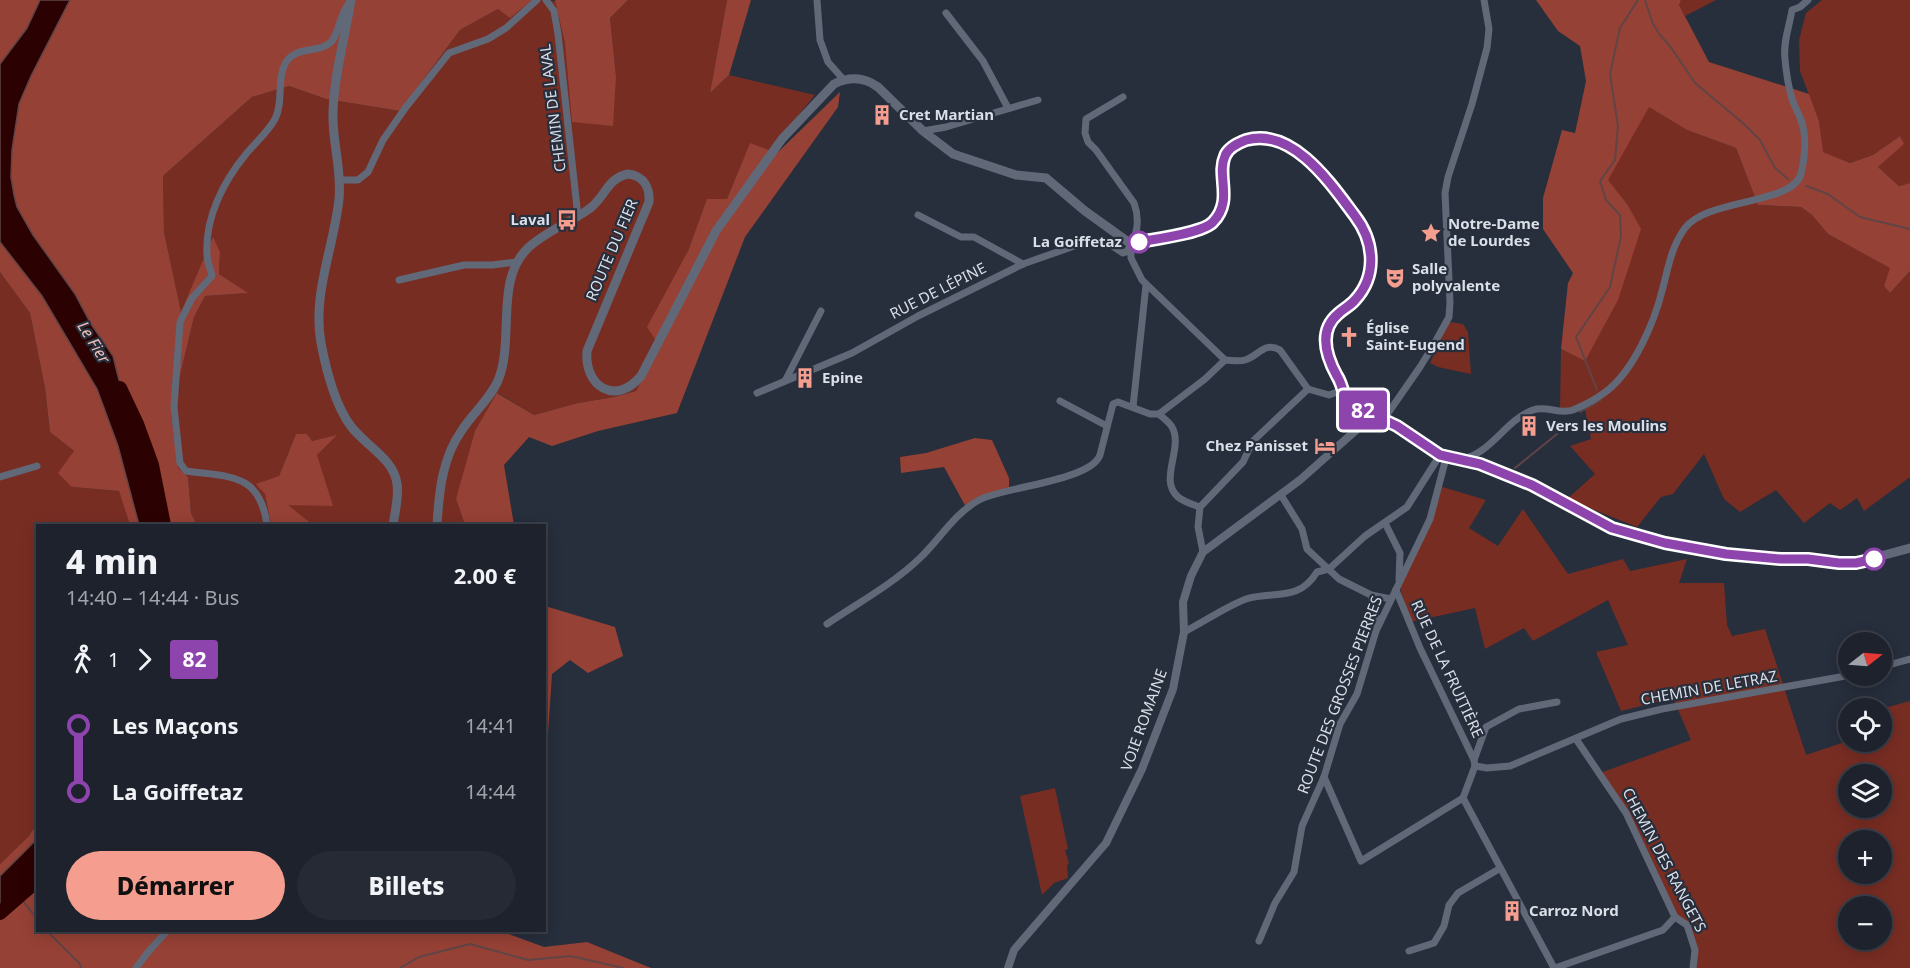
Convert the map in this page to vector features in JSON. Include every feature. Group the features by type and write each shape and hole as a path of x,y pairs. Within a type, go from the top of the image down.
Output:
{"main road":[{"path":"351,0 334,94 333,116 340,180 339,200 320,300 319,324 321,344 342,412 358,434 393,471 397,483 393,524"},
{"path":"843,79 856,78 870,81 923,131 953,154 1016,175 1046,178 1085,211 1131,244 1189,233 1212,224 1220,212 1224,198 1224,156 1232,147 1255,138 1282,142 1314,166 1358,219 1371,248 1371,268 1365,285 1357,298 1330,321 1325,338 1328,361 1350,404 1384,419 1443,457 1480,464 1532,485 1612,528 1665,543 1708,552 1847,563 1874,559 1910,548"},
{"name":"ROUTE DU FIER","path":"437,524 440,482 452,447 460,432 491,392 501,372 506,338 509,285 516,262 521,255 537,240 592,207 609,184 621,175 635,175 647,186 649,202 587,351 587,369 597,385 604,389 625,389 641,376 716,231 782,139 834,84 843,79"}],"street":[{"path":"267,524 260,499 244,483 233,477 186,471 182,468 174,406 180,322 192,298 212,276 207,254 208,236 218,198 243,157 275,118 282,91 281,75 286,63 292,55 330,43 334,38 343,10 351,0"},
{"path":"340,180 358,180 368,172 383,140 449,53 488,39 506,28 537,0"},
{"name":"CHEMIN DE LAVAL","path":"546,0 554,11 558,34 578,217"},
{"path":"817,0 820,40 828,62 843,79"},
{"path":"1384,419 1420,367 1449,316 1445,193 1487,48 1489,29 1484,0"},
{"path":"1457,460 1476,455 1504,430 1533,410 1571,411 1610,389 1642,343 1658,307 1674,247 1691,221 1705,212 1776,193 1795,183 1800,176 1805,136 1791,94 1785,61 1785,35 1792,10 1791,0"},
{"path":"1792,10 1800,8 1808,0"},
{"path":"946,13 983,61 1008,108"},
{"path":"1123,97 1086,119 1084,133 1088,142 1134,203 1138,213 1138,223 1131,244 1131,258 1146,285 1225,360 1245,360 1265,348 1275,348 1280,350 1308,389 1329,395 1343,390"},
{"path":"923,131 946,127 1038,100"},
{"path":"918,215 961,237 974,237 1023,264"},
{"name":"RUE DE LÉPINE","path":"757,393 852,353 918,316 1023,264 1080,244 1105,240 1123,253 1129,250 1131,244"},
{"path":"399,280 464,265 516,262"},
{"path":"1133,407 1146,285"},
{"path":"785,381 821,311"},
{"path":"827,624 918,560 946,530 980,500 1062,478 1096,463 1115,403 1154,415 1159,414 1205,379 1225,360"},
{"path":"1203,552 1198,527 1200,507 1243,462 1254,441 1308,389"},
{"path":"1060,401 1107,426"},
{"name":"VOIE ROMAINE","path":"1008,968 1014,950 1106,843 1142,769 1173,689 1184,632 1183,602 1191,576 1203,552 1300,480 1363,424 1368,413"},
{"path":"1159,414 1171,426 1175,439 1170,476 1173,488 1178,497 1200,507"},
{"path":"1184,632 1244,600 1290,593 1310,582 1317,572 1329,569 1359,540 1407,507 1443,457"},
{"name":"ROUTE DES GROSSES PIERRES","path":"1259,941 1275,903 1294,872 1302,826 1324,777 1340,724 1357,694 1376,631 1430,519 1443,457"},
{"path":"0,477 38,466"},
{"path":"1281,495 1302,529 1306,549 1339,579 1371,595 1391,599"},
{"path":"1386,523 1400,553 1399,582"},
{"name":"RUE DE LA FRUITIÈRE","path":"1396,590 1420,648 1475,763"},
{"path":"1371,595 1377,620 1376,631"},
{"path":"1892,664 1910,659"},
{"name":"CHEMIN DE LETRAZ","path":"1576,739 1621,719 1662,709 1838,677"},
{"path":"1324,777 1361,861 1462,798 1486,727 1529,706 1557,702"},
{"path":"1475,763 1493,768 1510,766 1576,739"},
{"name":"CHEMIN DES RANGETS","path":"1576,739 1626,813 1675,917 1687,925 1695,950 1693,968"},
{"path":"1462,798 1554,968 1663,930 1675,917"},
{"path":"1408,951 1434,943 1444,926 1449,905 1458,893 1499,869"},
{"path":"136,968 166,932"}],"shaded area":[{"path":"0,0 532,0 510,18 498,9 460,30 400,111 326,99 289,86 252,97 163,176 164,232 181,312 213,237 220,252 219,274 248,293 205,296 194,317 171,413 178,468 188,477 191,513 196,524 130,524 119,491 72,487 58,473 74,451 50,432 45,388 30,313 0,272"},
{"path":"532,0 557,1 565,43 616,76 610,18 628,0 727,0 710,93 729,75 815,95 769,151 750,144 727,199 707,200 688,251 661,347 636,391 534,415 498,393 456,499 465,524 312,524 287,505 317,455 335,436 312,441 307,434 296,434 279,476 265,494 271,524 196,524 191,513 188,477 178,469 171,413 194,317 205,296 247,293 219,274 220,252 181,313 164,232 163,176 252,97 289,86 326,99 400,111 460,30 498,9"},
{"path":"555,0 628,0 610,18 616,76 613,126 572,122 565,43"},
{"path":"727,0 751,0 729,75 710,93"},
{"path":"1536,0 1681,0 1679,5 1709,62 1809,94 1819,121 1823,152 1850,163 1873,155 1900,136 1904,144 1878,167 1899,186 1910,183 1910,271 1890,293 1884,286 1890,268 1828,234 1812,215 1801,207 1758,205 1736,148 1687,130 1649,107 1608,180 1627,204 1641,229 1618,300 1585,361 1561,349 1568,283 1573,273 1543,229 1543,198 1562,130 1575,133 1586,81 1580,46 1558,31"},
{"path":"1681,0 1716,0 1685,16 1679,5"},
{"path":"1822,0 1910,0 1910,183 1899,186 1878,167 1903,144 1900,136 1873,155 1850,163 1822,152 1819,121 1800,71 1799,40 1806,13"},
{"path":"840,92 838,107 745,237 677,413 598,431 552,446 529,437 504,465 514,524 465,524 456,499 475,431 497,393 534,415 636,391 660,347 647,327 688,251 707,199 727,199 750,143 777,153"},
{"path":"1648,106 1687,130 1736,148 1758,205 1801,207 1812,215 1828,234 1891,268 1884,286 1890,293 1910,271 1910,477 1864,511 1857,498 1840,510 1830,503 1804,523 1776,490 1740,512 1724,499 1704,454 1673,494 1661,497 1637,527 1567,499 1595,474 1570,446 1591,439 1584,405 1560,411 1561,349 1585,361 1627,204 1607,180"},
{"path":"0,272 30,313 45,388 50,432 74,451 72,487 119,491 130,524 36,524 36,825 28,837 0,864"},
{"path":"1449,322 1463,324 1468,332 1471,374 1430,363"},
{"path":"296,434 307,434 312,441 337,435 317,455 333,506 288,505 312,524 271,524 265,494 256,484 279,476"},
{"path":"975,438 992,440 1009,478 1009,492 980,500 967,509 944,467 901,473 900,457 926,453"},
{"path":"1439,486 1486,500 1469,528 1498,546 1523,509 1568,574 1623,559 1630,571 1687,559 1679,583 1724,583 1727,625 1732,636 1765,629 1806,755 1838,744 1838,752 1892,752 1892,706 1910,701 1910,968 1691,968 1694,947 1634,829 1600,773 1691,740 1673,698 1621,711 1596,652 1628,645 1608,600 1533,641 1524,628 1485,649 1475,608 1410,622 1400,588"},
{"path":"546,606 615,627 623,656 588,673 570,660 552,674 548,734 546,735"},
{"path":"1055,788 1068,849 1065,850 1069,864 1067,865 1068,878 1054,883 1042,895 1020,796"},
{"path":"36,825 36,932 503,932 544,947 587,942 651,968 0,968 0,864 28,837"}],"water":[{"path":"40,0 70,0 19,104 12,150 11,177 17,207 113,356 122,392 137,424 151,465 161,524 139,524 118,446 97,389 42,296 0,242 0,64 27,28"},
{"path":"36,840 36,880 0,911 0,876"}],"waterway":[{"path":"1597,390 1576,337 1610,287 1621,236 1620,215 1606,200 1600,181 1615,160 1618,126 1610,74 1620,28 1638,0"},
{"path":"1645,0 1653,24 1695,83 1760,140 1775,168 1788,179"},
{"path":"1806,186 1828,194 1860,217 1910,229"},
{"name":"Le Fier","path":"120,388 137,424 152,465 164,524"},
{"path":"1580,412 1601,400"},
{"path":"1515,468 1557,434"},
{"name":"Le Fier","path":"0,913 36,882"},
{"path":"19,896 36,917"},
{"path":"48,932 80,964 81,968"},
{"path":"400,968 419,957 470,944 528,960 571,956 623,968"}],"bus line":[{"name":"82","path":"1139,242 1189,233 1212,224 1220,212 1224,198 1224,156 1232,147 1255,138 1282,142 1314,166 1339,195 1363,227 1371,248 1371,268 1365,285 1357,298 1330,321 1325,338 1328,361 1350,404 1397,426 1446,458 1480,464 1532,485 1612,528 1708,552 1839,563 1856,563 1874,559"}],"place":[{"name":"Cret Martian","path":"882,115"},
{"name":"Laval","path":"567,220"},
{"name":"Notre-Dame de Lourdes","path":"1431,233"},
{"name":"La Goiffetaz","path":"1139,242"},
{"name":"Salle polyvalente","path":"1395,278"},
{"name":"Église Saint-Eugend","path":"1349,337"},
{"name":"Epine","path":"805,378"},
{"name":"Vers les Moulins","path":"1529,426"},
{"name":"Chez Panisset","path":"1325,446"},
{"name":"Carroz Nord","path":"1512,911"}]}
